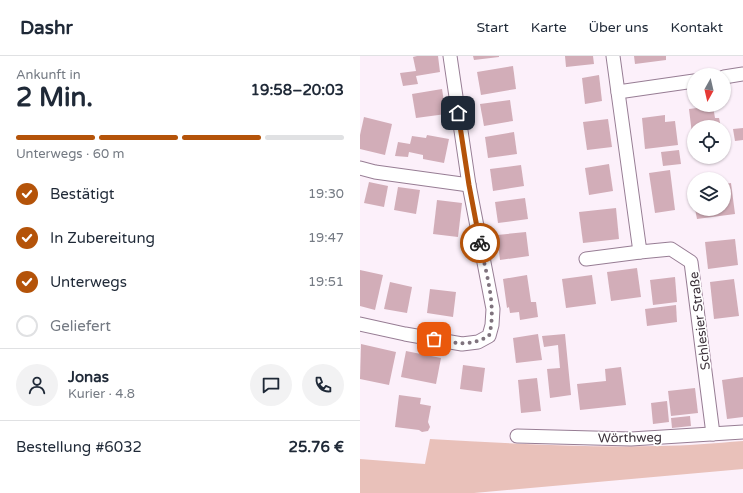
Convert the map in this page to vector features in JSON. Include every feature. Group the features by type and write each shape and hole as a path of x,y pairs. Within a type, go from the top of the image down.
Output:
{"street":[{"path":"360,324 462,344 478,342 489,336 492,324 493,309 469,185 450,56"},
{"path":"613,56 640,252"},
{"path":"731,76 743,74"},
{"path":"618,92 687,82"},
{"path":"360,168 375,172 469,185"},
{"name":"Schlesier Straße","path":"586,259 671,249 692,262 712,434"},
{"name":"Wörthweg","path":"517,436 631,439 743,432"}],"shaded area":[{"path":"430,439 544,445 601,446 679,446 743,441 743,469 474,493 360,493 360,459 425,464"}],"building":[{"path":"438,56 440,72 416,76 418,84 403,86 400,73 416,71 413,57"},
{"path":"473,56 499,56 499,57 474,60"},
{"path":"565,56 593,56 594,64 566,67"},
{"path":"634,56 666,56 666,60 635,64"},
{"path":"513,66 516,89 481,95 477,72"},
{"path":"599,75 602,101 585,104 582,78"},
{"path":"442,89 446,114 416,118 412,94"},
{"path":"510,100 513,121 484,126 480,104"},
{"path":"689,112 714,112 715,118 719,118 719,120 690,120"},
{"path":"665,115 665,122 675,121 678,145 645,149 642,118"},
{"path":"364,117 392,124 385,155 360,149 360,135"},
{"path":"608,119 612,147 587,150 583,122"},
{"path":"743,128 743,140 735,141 733,129"},
{"path":"514,132 517,154 488,158 485,137"},
{"path":"427,135 449,139 444,163 423,159 423,155 409,152 408,157 395,156 398,142 410,144 412,136 426,138"},
{"path":"679,150 681,164 663,166 661,152"},
{"path":"609,164 613,191 589,195 585,168"},
{"path":"521,165 524,186 493,191 490,169"},
{"path":"670,170 675,210 655,213 649,173"},
{"path":"369,182 388,186 384,207 364,203"},
{"path":"731,183 735,214 731,215"},
{"path":"398,187 420,190 416,214 394,210"},
{"path":"525,198 528,219 498,223 495,202"},
{"path":"437,200 462,203 458,237 433,234"},
{"path":"616,208 619,239 583,243 579,212"},
{"path":"696,216 720,216 697,219"},
{"path":"526,232 529,256 500,260 497,235"},
{"path":"735,239 738,265 708,269 705,242"},
{"path":"637,268 641,297 611,301 607,272"},
{"path":"360,270 383,275 375,310 360,306"},
{"path":"527,275 531,302 536,302 538,317 520,320 519,312 510,313 509,307 507,308 503,279"},
{"path":"592,275 596,304 566,308 562,279"},
{"path":"675,277 677,302 653,305 650,280"},
{"path":"734,279 739,316 714,319 710,282"},
{"path":"390,282 412,287 407,313 384,309"},
{"path":"430,289 456,292 453,317 427,313"},
{"path":"676,305 677,322 647,326 645,309"},
{"path":"538,334 542,360 516,363 513,338"},
{"path":"565,334 571,395 550,398 547,369 560,368 558,345 544,347 542,336"},
{"path":"361,344 396,352 389,385 360,379"},
{"path":"406,351 441,358 436,384 401,377"},
{"path":"463,365 485,368 482,392 460,389"},
{"path":"621,367 626,405 580,410 577,384 606,381 605,369"},
{"path":"743,377 743,417 727,419 722,380"},
{"path":"537,378 541,411 521,413 518,380"},
{"path":"695,388 698,413 671,416 668,391"},
{"path":"399,395 421,398 420,404 431,406 428,422 430,427 428,431 422,432 419,430 395,427"},
{"path":"667,401 669,422 653,424 651,403"},
{"path":"690,416 691,426 672,428 671,418"}],"way so far":[{"path":"434,339 462,344 478,342 489,336 492,324 493,309 480,243"}],"route":[{"path":"458,113 480,243"}]}
